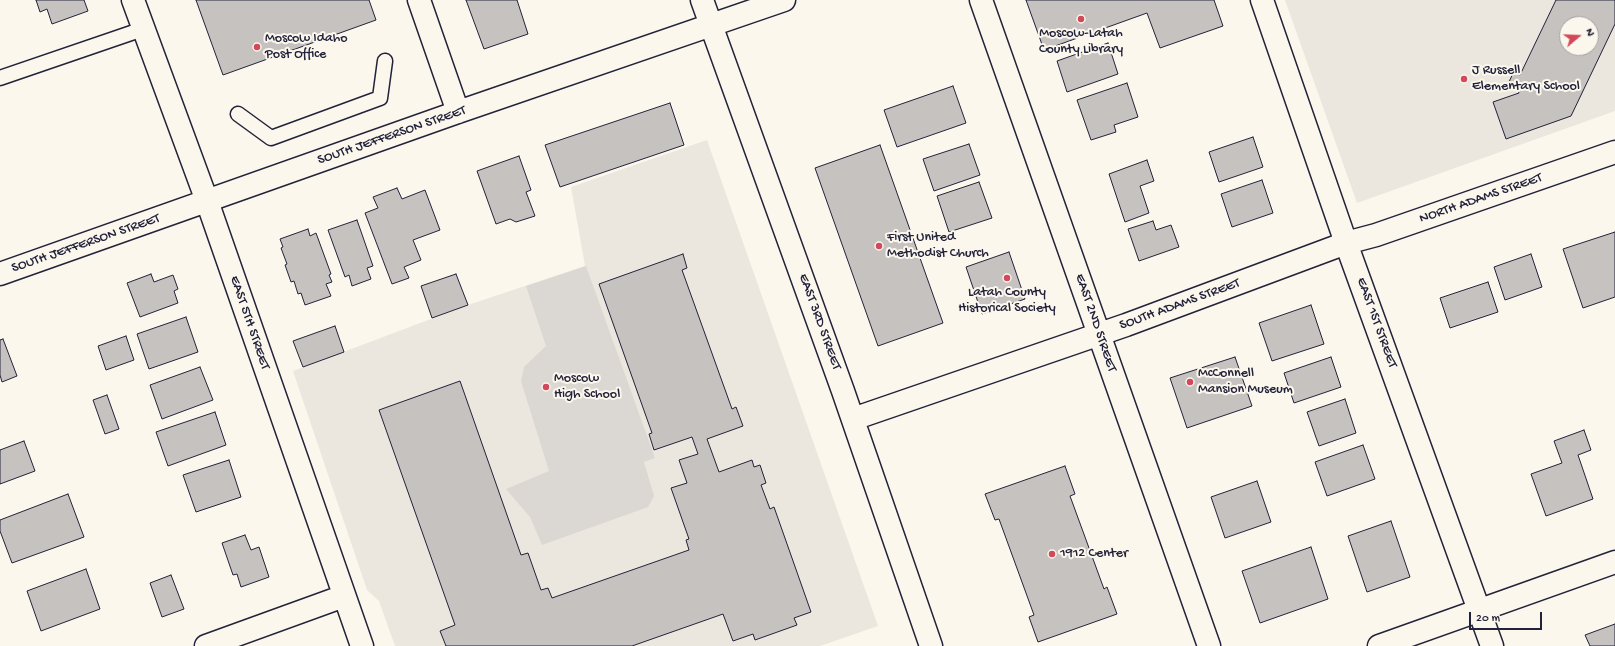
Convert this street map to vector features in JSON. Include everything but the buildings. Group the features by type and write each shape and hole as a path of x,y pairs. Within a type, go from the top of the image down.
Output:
{"street":[{"name":"EAST 5TH STREET","path":"133,0 207,201 362,646"},
{"path":"419,0 458,112"},
{"name":"EAST 3RD STREET","path":"702,0 853,419 931,646"},
{"name":"SOUTH JEFFERSON STREET","path":"0,274 458,112 784,0"},
{"name":"EAST 2ND STREET","path":"981,0 1209,646"},
{"name":"EAST 1ST STREET","path":"1262,0 1346,243 1492,646"},
{"name":"NORTH ADAMS STREET","path":"1346,243 1383,232 1615,152"},
{"name":"SOUTH ADAMS STREET","path":"853,419 1099,334 1346,243"},
{"path":"1379,646 1615,562"},
{"path":"206,646 344,596"}],"lane":[{"path":"0,78 143,29"},
{"path":"238,114 271,138 380,98 385,61"}],"shaded area":[{"name":"J Russell Elementary School","path":"1285,0 1615,0 1615,111 1357,203"},
{"name":"Moscow High School","path":"707,140 878,626 820,646 395,646 379,601 367,590 293,371 468,305 585,266 571,187"},
{"path":"586,266 655,458 644,462 654,496 648,507 542,545 530,517 506,489 549,471 521,381 524,367 546,346 526,286"}],"place":[{"name":"Moscow-Latah County Library","path":"1081,19"},
{"name":"Moscow Idaho Post Office","path":"257,47"},
{"name":"J Russell Elementary School","path":"1464,79"},
{"name":"First United Methodist Church","path":"879,246"},
{"name":"Latah County Historical Society","path":"1007,278"},
{"name":"McConnell Mansion Museum","path":"1190,382"},
{"name":"Moscow High School","path":"546,387"},
{"name":"1912 Center","path":"1052,554"}]}
